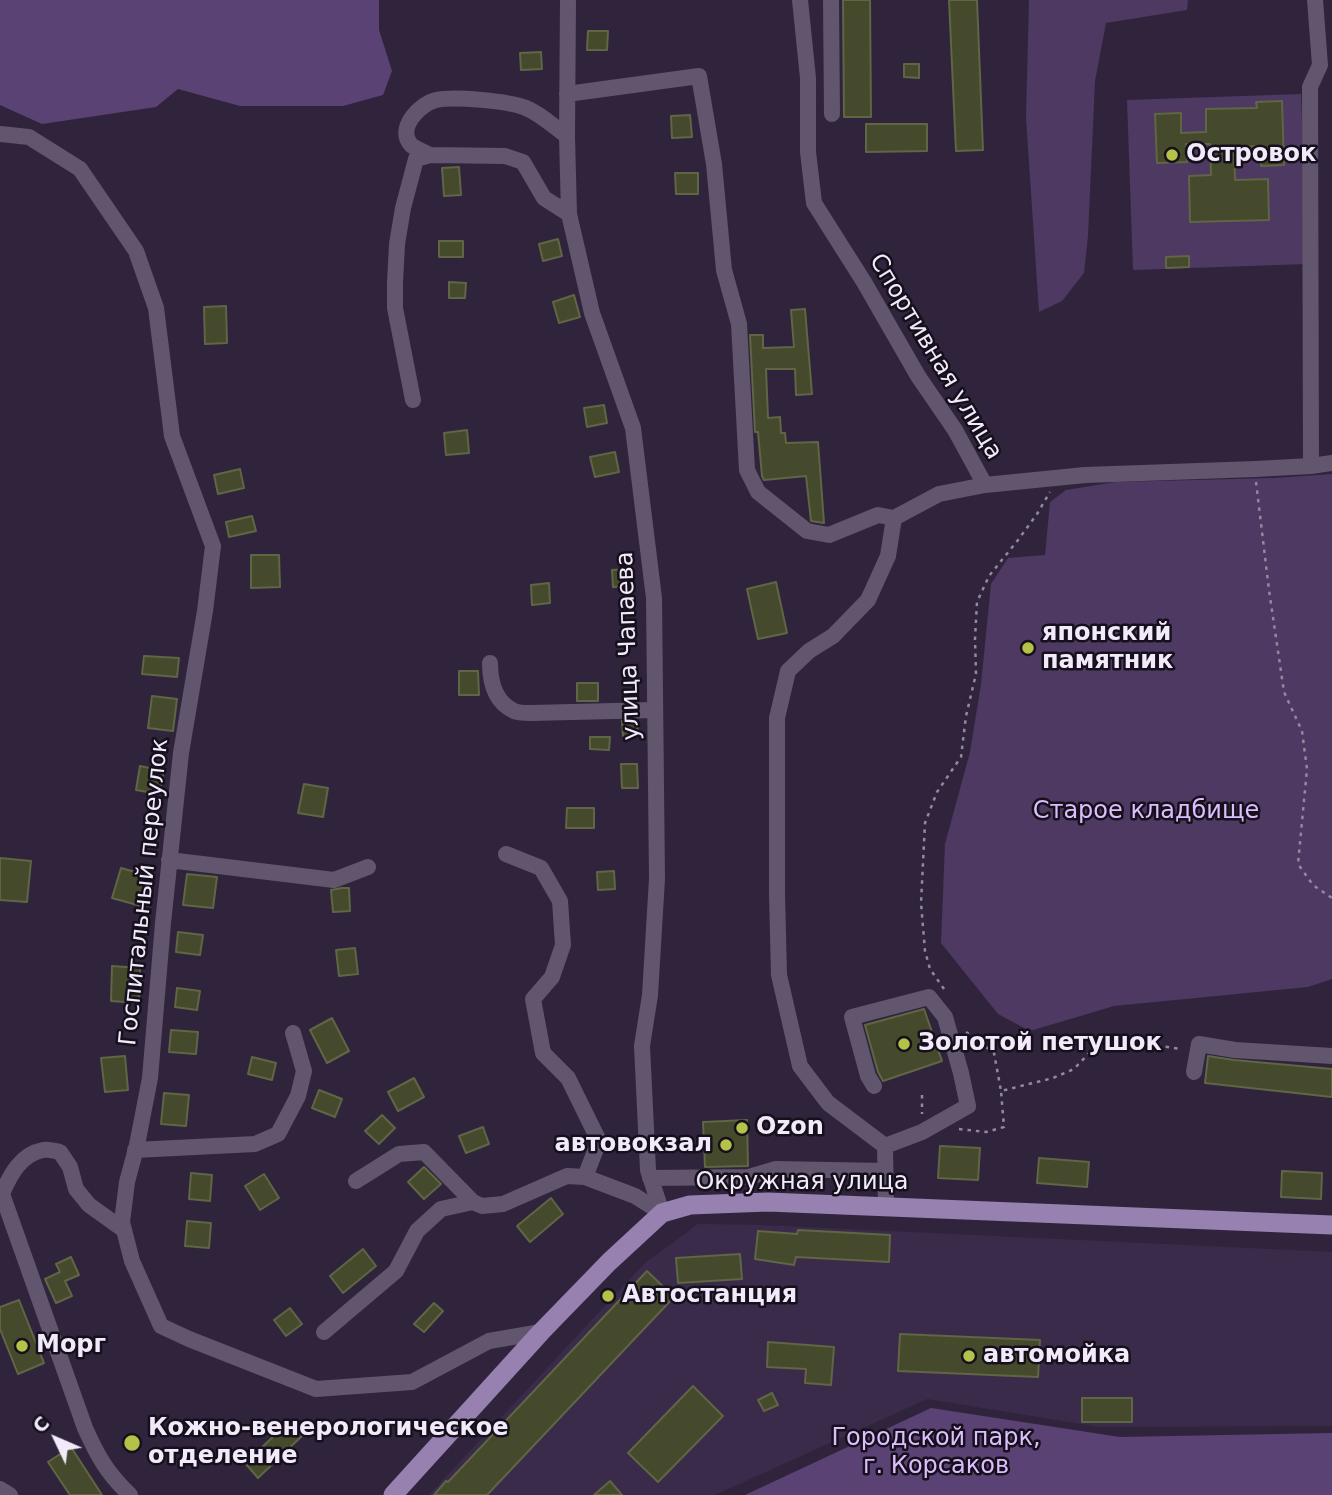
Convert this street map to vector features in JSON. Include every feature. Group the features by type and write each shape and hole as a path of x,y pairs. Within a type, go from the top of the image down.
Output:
{"main road":[{"name":"Окружная улица","path":"393,1495 541,1332 609,1262 662,1213 690,1205 768,1202 1332,1225"}],"street":[{"name":"улица Чапаева","path":"568,0 569,214 592,313 633,428 654,598 657,879 650,995 642,1046 648,1170 662,1213"},
{"name":"Спортивная улица","path":"800,0 808,78 808,152 814,203 864,282 918,376 955,430 985,485 1085,475 1255,469 1332,463"},
{"path":"831,0 832,114"},
{"path":"1311,466 1310,87 1320,65 1315,0"},
{"path":"567,94 699,76 713,164 724,270 739,324 747,470 758,492 807,531 828,535 878,515 894,518 939,494 985,485"},
{"path":"430,155 411,145 407,136 408,124 424,104 439,99 505,103 527,108 567,136"},
{"name":"Госпитальный переулок","path":"0,134 29,137 80,169 136,251 156,308 172,436 212,546 205,611 181,753 150,1078 127,1182 122,1222 132,1261 162,1326 316,1389 412,1382 489,1341 541,1332"},
{"path":"413,400 395,308 397,244 402,208 416,159 430,155 505,156 523,162 544,198 569,214"},
{"path":"885,1146 828,1103 800,1066 779,975 777,718 788,671 809,651 833,636 868,600 888,556 894,518"},
{"path":"489,663 491,681 499,699 515,712 655,710"},
{"path":"506,854 541,868 560,901 563,944 552,977 533,999 543,1054 568,1078 599,1141 585,1177"},
{"path":"169,860 334,880 368,867"},
{"path":"874,1086 868,1076 852,1017 929,997 945,1017 968,1106 922,1132 885,1146"},
{"path":"135,1150 255,1144 278,1134 298,1096 304,1071 293,1033"},
{"path":"1194,1072 1199,1044 1235,1050 1332,1056"},
{"path":"885,1146 886,1207"},
{"path":"124,1230 89,1205 76,1189 70,1167 60,1152 44,1150 28,1156 15,1168 2,1194 85,1428 113,1479 130,1495"},
{"path":"356,1181 399,1154 424,1152 473,1202 482,1206 503,1204 567,1176 585,1177 635,1196 662,1213"},
{"path":"650,1178 749,1177 776,1169 886,1171"},
{"path":"324,1332 396,1271 417,1231 441,1209 473,1202"},
{"path":"0,1489 10,1495"}],"path":[{"path":"1255,469 1284,692 1302,731 1307,769 1298,864 1313,886 1332,898"},
{"path":"944,990 930,969 925,951 921,903 925,823 937,792 961,757 975,674 977,602 989,576 1037,514 1058,478"},
{"path":"953,1128 986,1132 1004,1127 994,1053 963,1031"},
{"path":"1001,1091 1053,1078 1074,1069 1109,1037 1192,1051"}],"shaded area":[{"path":"698,1224 1332,1252 1332,1426 1100,1427 927,1399 715,1495 429,1495 644,1264"}],"green space":[{"path":"0,0 379,0 379,30 392,71 383,95 343,106 240,106 178,89 156,107 42,124 0,105"},
{"path":"1029,0 1188,0 1187,10 1106,23 1095,81 1084,273 1062,301 1039,312 1026,118"},
{"path":"1301,94 1307,264 1133,270 1127,100"},
{"name":"Старое кладбище","path":"1332,474 1332,979 1308,987 1114,1006 1030,1031 998,1014 941,943 945,844 970,752 981,684 991,584 1008,558 1045,555 1050,502 1066,490 1116,482"},
{"name":"Городской парк, г. Корсаков","path":"931,1408 1120,1437 1332,1433 1332,1495 745,1495"}],"building":[{"path":"843,0 870,0 871,117 844,117"},
{"path":"949,0 977,0 983,150 956,151"},
{"path":"588,31 608,31 607,50 587,50"},
{"path":"541,52 542,69 521,70 520,53"},
{"path":"904,64 919,64 919,78 904,77"},
{"name":"Островок","path":"1282,101 1284,165 1261,166 1261,146 1234,147 1235,180 1268,179 1269,220 1190,222 1189,176 1211,175 1210,144 1186,144 1187,162 1157,163 1155,114 1181,113 1181,133 1206,132 1206,109 1257,108 1256,102"},
{"path":"690,115 692,137 672,138 671,116"},
{"path":"866,124 927,124 927,151 866,152"},
{"path":"459,167 461,195 444,196 442,168"},
{"path":"675,173 698,173 698,194 676,194"},
{"path":"558,239 562,256 543,261 539,244"},
{"path":"439,241 463,241 463,257 439,257"},
{"path":"1189,256 1189,267 1166,268 1166,257"},
{"path":"449,282 466,283 465,298 449,298"},
{"path":"574,295 580,317 559,323 553,302"},
{"path":"226,306 227,343 205,344 204,307"},
{"path":"805,309 812,394 796,395 795,369 766,369 768,418 780,417 781,433 785,433 786,443 818,442 824,523 811,521 806,476 764,480 758,432 755,432 750,335 763,335 763,348 794,347 791,310"},
{"path":"604,405 607,423 587,427 584,408"},
{"path":"467,430 469,453 446,455 444,433"},
{"path":"615,452 619,472 595,477 590,457"},
{"path":"240,469 244,488 218,494 214,475"},
{"path":"252,516 256,531 229,537 226,522"},
{"path":"251,555 279,555 280,587 251,588"},
{"path":"629,569 630,586 613,587 612,570"},
{"path":"776,582 787,633 758,639 747,589"},
{"path":"549,583 550,603 532,605 531,585"},
{"path":"144,656 179,658 177,677 142,674"},
{"path":"459,671 478,671 479,695 459,695"},
{"path":"577,683 598,683 598,701 577,701"},
{"path":"152,696 177,699 173,731 148,728"},
{"path":"622,721 637,721 638,735 623,736"},
{"path":"590,737 610,737 609,750 590,749"},
{"path":"621,764 637,764 638,788 622,788"},
{"path":"140,766 164,771 159,794 136,790"},
{"path":"304,784 328,788 323,817 298,813"},
{"path":"567,808 594,808 594,828 566,828"},
{"path":"0,858 31,861 27,902 0,900"},
{"path":"121,868 150,876 141,906 112,898"},
{"path":"614,871 615,889 598,890 597,872"},
{"path":"187,874 217,877 213,908 183,905"},
{"path":"349,888 350,911 333,912 331,890"},
{"path":"178,932 203,935 200,955 176,952"},
{"path":"355,948 358,974 339,976 336,950"},
{"path":"112,966 140,968 139,1003 111,1001"},
{"path":"177,988 200,991 197,1010 175,1007"},
{"path":"924,1009 942,1061 883,1081 865,1025"},
{"path":"332,1018 349,1051 327,1063 310,1030"},
{"path":"171,1030 198,1032 196,1054 169,1052"},
{"path":"125,1056 128,1090 105,1092 101,1058"},
{"path":"1208,1056 1332,1069 1332,1097 1205,1083"},
{"path":"252,1057 276,1063 272,1080 248,1074"},
{"path":"414,1078 424,1097 398,1111 388,1092"},
{"path":"319,1090 342,1099 335,1117 312,1108"},
{"path":"164,1093 189,1095 186,1126 161,1124"},
{"path":"382,1115 395,1128 379,1144 365,1131"},
{"name":"автовокзал","path":"747,1120 748,1166 705,1167 703,1122"},
{"path":"483,1127 489,1144 466,1153 459,1136"},
{"path":"940,1146 980,1148 978,1180 938,1178"},
{"path":"1039,1158 1089,1162 1087,1187 1037,1183"},
{"path":"424,1167 441,1184 424,1199 408,1182"},
{"path":"1282,1171 1322,1173 1321,1199 1281,1197"},
{"path":"191,1173 212,1175 210,1201 189,1199"},
{"path":"264,1174 279,1198 260,1210 245,1186"},
{"path":"551,1198 563,1214 530,1242 517,1226"},
{"path":"187,1221 211,1223 209,1248 185,1246"},
{"path":"798,1230 890,1235 889,1262 796,1257 794,1265 755,1259 758,1231 797,1234"},
{"path":"363,1249 376,1266 343,1293 330,1276"},
{"path":"740,1254 742,1279 678,1283 676,1258"},
{"path":"71,1257 79,1275 65,1281 72,1296 56,1303 45,1279 60,1272 56,1264"},
{"path":"647,1271 674,1297 487,1495 434,1495 448,1482"},
{"name":"Морг","path":"19,1300 44,1363 18,1374 0,1329 0,1307"},
{"path":"434,1303 443,1311 424,1332 414,1324"},
{"path":"290,1308 302,1324 286,1336 274,1320"},
{"name":"автомойка","path":"900,1334 1040,1340 1038,1377 898,1371"},
{"path":"768,1342 834,1347 831,1385 805,1383 806,1369 767,1367"},
{"path":"693,1386 723,1416 658,1482 628,1453"},
{"path":"772,1393 778,1405 764,1411 758,1400"},
{"path":"1082,1398 1132,1398 1132,1422 1082,1422"},
{"path":"291,1420 304,1434 258,1478 245,1463"},
{"path":"71,1447 102,1495 70,1495 48,1462"},
{"path":"610,1481 622,1495 594,1495"}],"place":[{"name":"Островок","path":"1172,155"},
{"name":"японский памятник","path":"1028,648"},
{"name":"Золотой петушок","path":"904,1044"},
{"name":"Ozon","path":"742,1128"},
{"name":"автовокзал","path":"726,1145"},
{"name":"Автостанция","path":"608,1296"},
{"name":"Морг","path":"22,1346"},
{"name":"автомойка","path":"969,1356"},
{"name":"Кожно-венерологическое отделение","path":"132,1443"}]}
